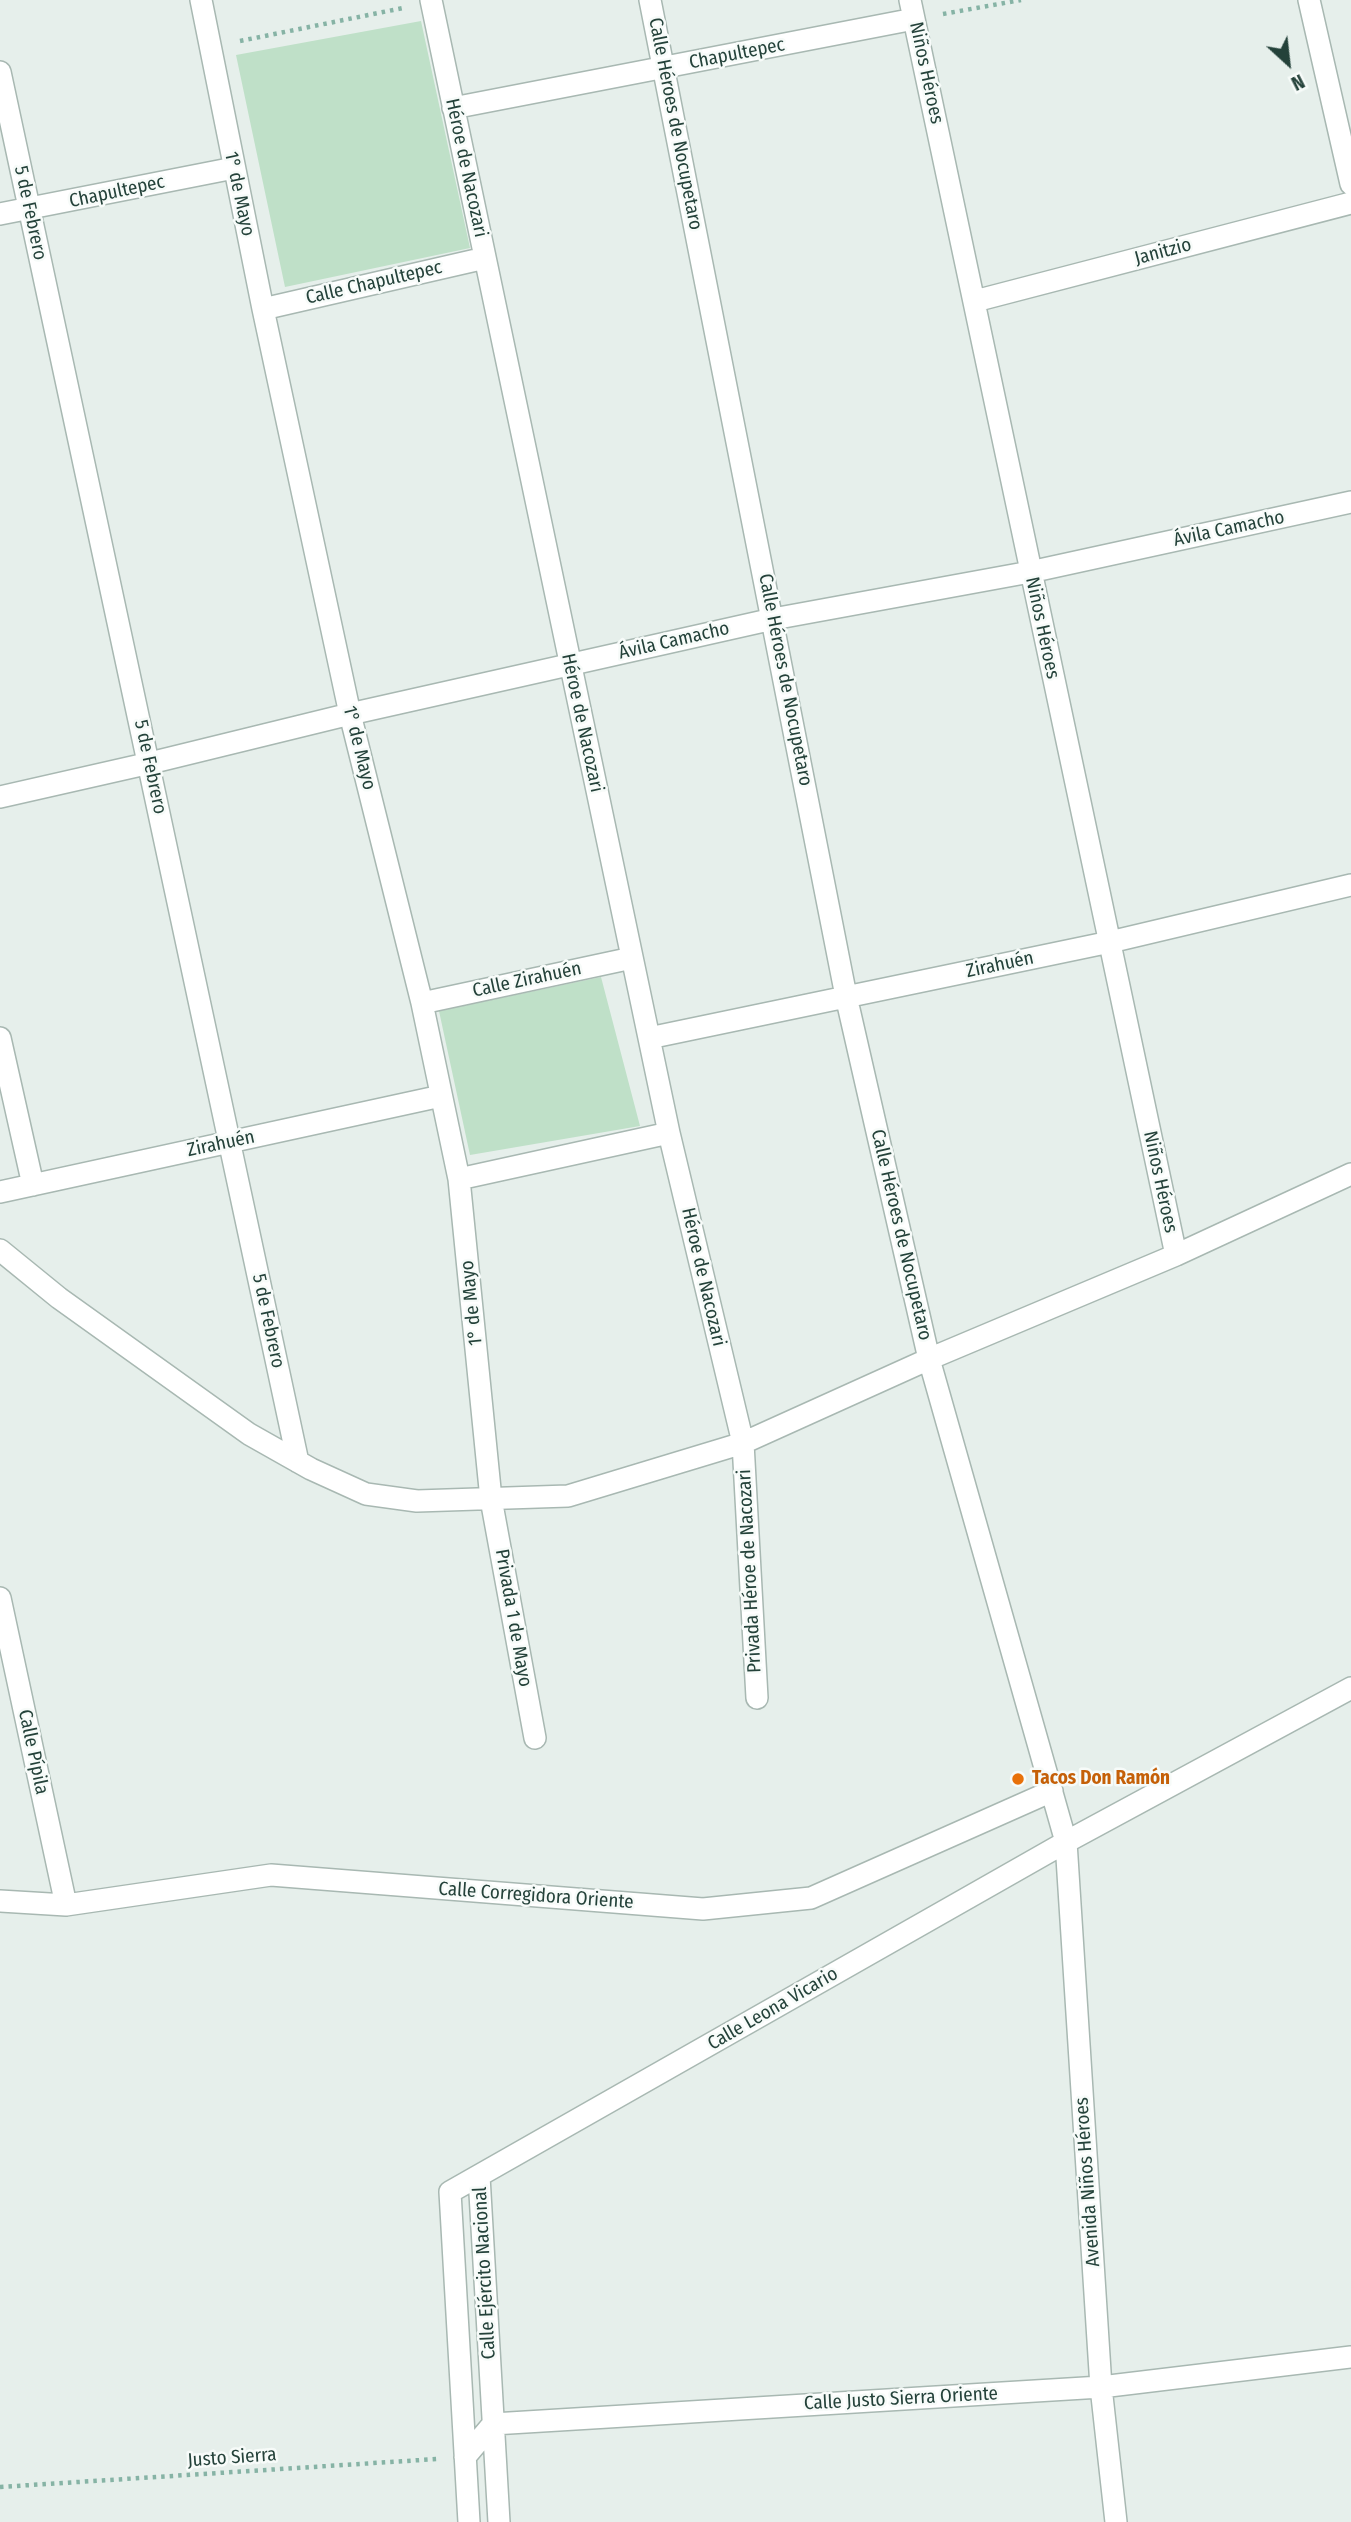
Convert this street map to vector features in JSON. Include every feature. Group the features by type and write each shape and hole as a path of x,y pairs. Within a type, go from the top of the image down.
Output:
{"street":[{"name":"1° de Mayo","path":"201,0 263,309 350,714 422,1003 459,1179 491,1499"},
{"name":"Calle Héroes de Nocupetaro","path":"650,0 846,996 929,1359"},
{"path":"1309,0 1351,184"},
{"name":"Héroe de Nacozari","path":"431,1 669,1133 743,1443"},
{"name":"Chapultepec","path":"453,107 665,68 912,10"},
{"name":"Niños Héroes","path":"912,10 1176,1255"},
{"name":"5 de Febrero","path":"0,72 298,1462"},
{"name":"Chapultepec","path":"0,215 234,168"},
{"name":"Janitzio","path":"975,301 1351,203"},
{"name":"Calle Chapultepec","path":"263,309 485,258"},
{"name":"Ávila Camacho","path":"0,797 350,714 773,619 1030,572 1351,502"},
{"name":"Zirahuén","path":"649,1038 1110,942 1351,885"},
{"name":"Calle Zirahuén","path":"422,1003 632,958"},
{"path":"0,1038 33,1185"},
{"name":"Zirahuén","path":"0,1192 441,1096"},
{"path":"459,1179 669,1133"},
{"path":"0,1251 59,1298 249,1434 298,1462 366,1494 417,1501 568,1496 743,1443 929,1359 1176,1255 1351,1174"},
{"path":"929,1359 1066,1842 1351,1688"},
{"name":"Privada Héroe de Nacozari","path":"743,1443 757,1698"},
{"name":"Privada 1 de Mayo","path":"491,1499 535,1738"},
{"name":"Calle Pípila","path":"0,1598 66,1905"},
{"name":"Calle Corregidora Oriente","path":"0,1901 66,1905 271,1875 703,1909 811,1898 1052,1791"},
{"name":"Calle Leona Vicario","path":"479,2176 1066,1842"},
{"name":"Avenida Niños Héroes","path":"1066,1842 1101,2387 1116,2522"},
{"name":"Calle Ejército Nacional","path":"469,2522 450,2192 479,2176 499,2522"},
{"name":"Calle Justo Sierra Oriente","path":"493,2424 1101,2387 1351,2357"},
{"path":"466,2457 493,2424"}],"path":[{"path":"912,10 1021,0"},
{"path":"209,47 431,1"},
{"name":"Justo Sierra","path":"0,2487 466,2457"}],"green space":[{"path":"421,21 470,248 285,287 236,55"},
{"path":"601,977 640,1126 470,1155 439,1011"}],"place":[{"name":"Tacos Don Ramón","path":"1018,1779"}]}
